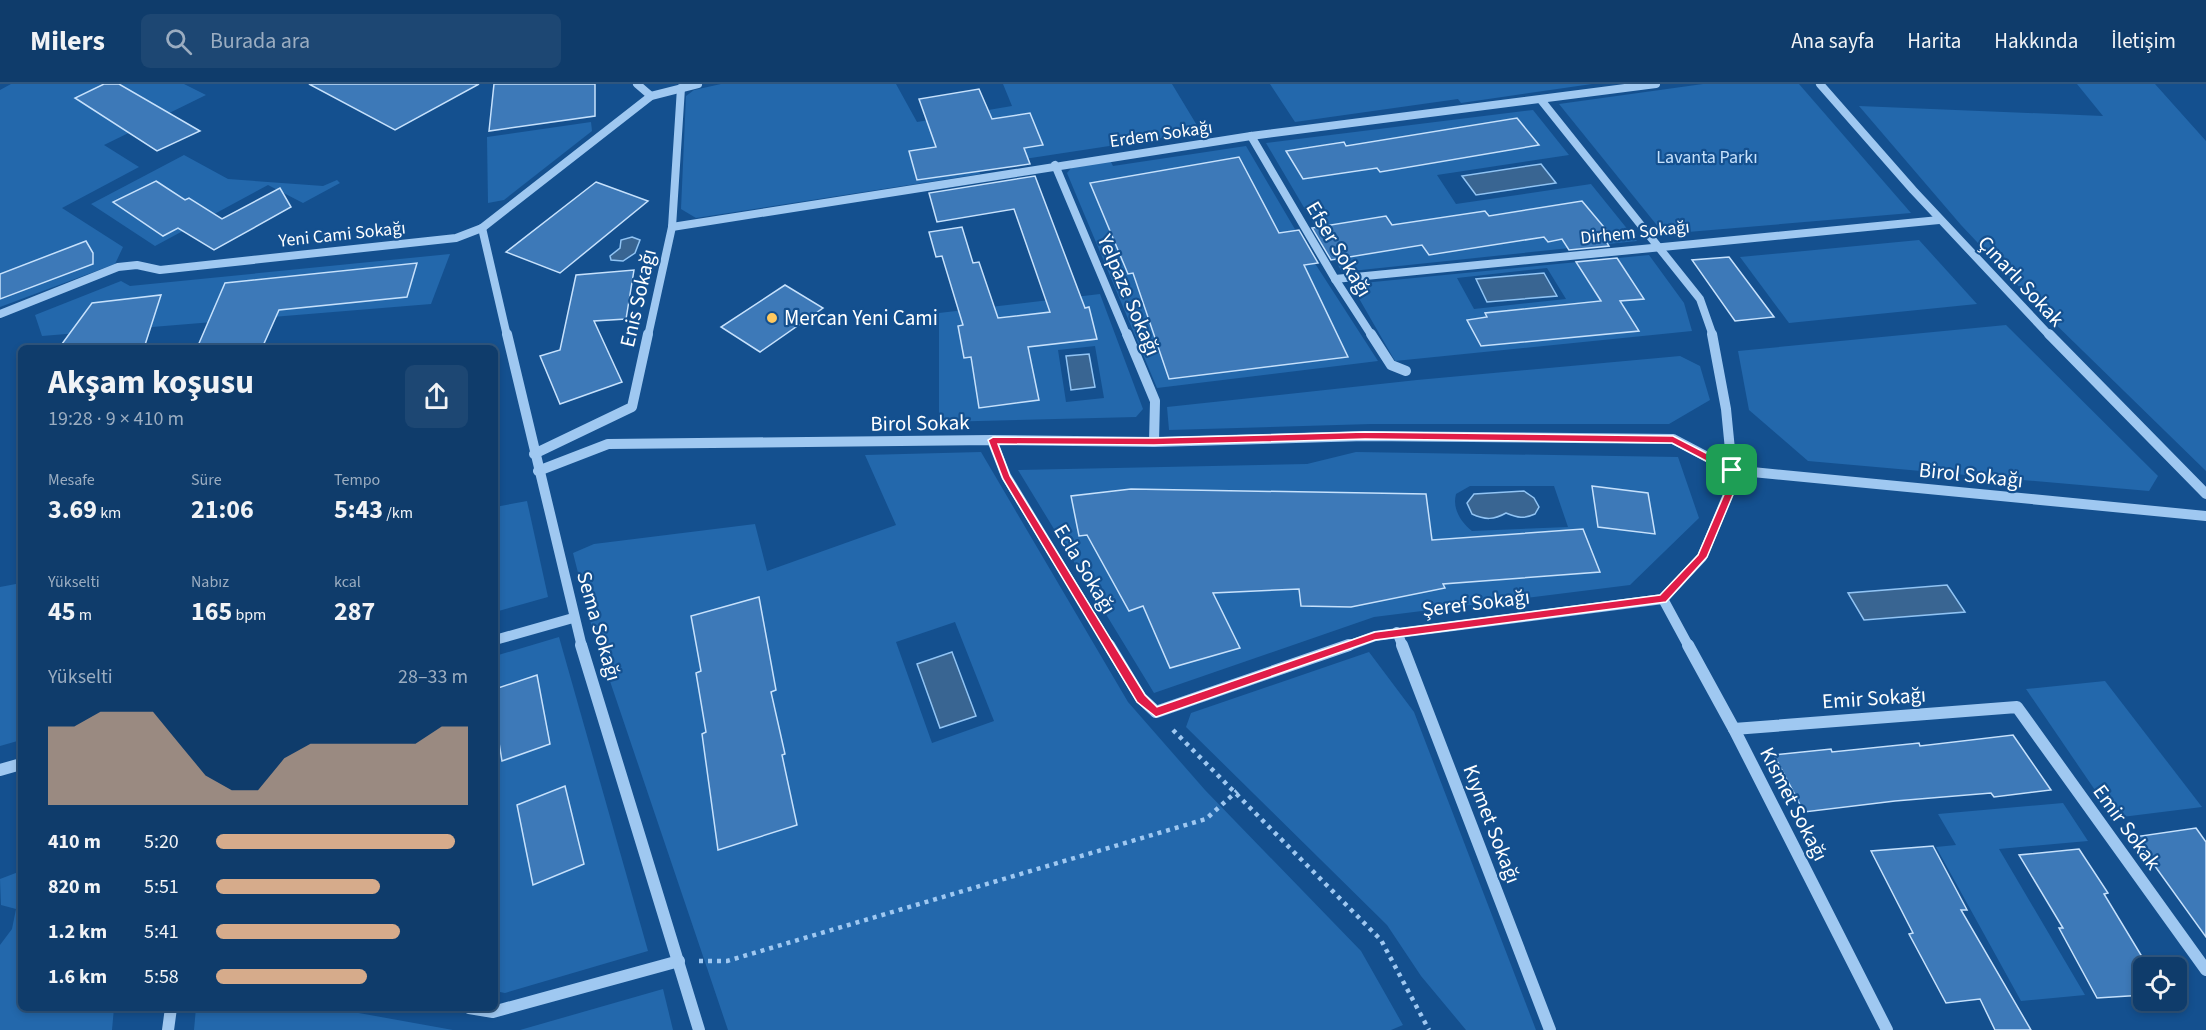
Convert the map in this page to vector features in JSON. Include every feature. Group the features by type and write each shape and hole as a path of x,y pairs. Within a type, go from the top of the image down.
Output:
{"street":[{"path":"638,84 651,96 698,84"},
{"name":"Erdem Sokağı","path":"672,228 1251,135 1656,84"},
{"name":"Çınarlı Sokak","path":"1820,84 1939,220 2042,330 2206,494"},
{"name":"Enis Sokağı","path":"534,454 632,407 672,228 678,104 681,88"},
{"name":"Yeni Cami Sokağı","path":"0,314 118,267 137,265 160,270 456,238 482,228 651,96"},
{"path":"1541,100 1660,246 1700,299 1714,339 1726,410 1732,470 1730,490 1702,557 1663,599"},
{"name":"Efser Sokağı","path":"1251,135 1335,279 1390,365 1406,371"},
{"name":"Yelpaze Sokağı","path":"1055,165 1155,401 1154,442"},
{"name":"Dirhem Sokağı","path":"1335,279 1939,220"},
{"name":"Sema Sokağı","path":"482,228 573,618 699,1030"},
{"name":"Birol Sokak","path":"538,471 608,444 993,440 1154,442 1365,436 1673,440 1732,470"},
{"name":"Ecla Sokağı","path":"993,440 1006,477 1141,698 1156,712"},
{"name":"Birol Sokağı","path":"1732,470 2206,516"},
{"name":"Şeref Sokağı","path":"1156,712 1375,636 1663,599"},
{"name":"Kısmet Sokağı","path":"1663,599 1734,729 1887,1030"},
{"path":"498,639 573,618"},
{"name":"Kıymet Sokağı","path":"1397,632 1550,1030"},
{"name":"Emir Sokağı","path":"1734,729 2017,707"},
{"name":"Emir Sokak","path":"2017,707 2206,970"},
{"path":"0,770 18,765"},
{"path":"498,1011 679,961"},
{"path":"168,1030 171,1011"}],"path":[{"path":"1156,712 1381,940 1429,1030"},
{"path":"679,961 727,961 1195,823 1206,819 1237,792"}],"green space":[{"path":"11,84 184,84 206,95 104,145 139,167 62,208 123,247 115,264 0,307 0,90"},
{"path":"721,84 896,84 917,122 1012,106 1003,84 1172,84 1201,132 978,166 980,174 696,218 681,209 686,96 694,90"},
{"path":"1270,84 1592,84 1461,103 1458,99 1295,122"},
{"name":"Lavanta Parkı","path":"1703,84 1799,84 1911,213 1664,234 1559,104"},
{"path":"2077,84 2155,84 2206,141 2206,471 2042,311 1961,225 1859,106 2103,116"},
{"path":"1533,110 1569,155 1437,175 1456,204 1591,184 1637,241 1342,272 1266,143"},
{"path":"591,122 592,131 504,200 488,203 487,137"},
{"path":"1246,146 1316,265 1378,361 1157,388 1067,173 1072,167 1110,160 1113,166"},
{"path":"184,155 228,179 323,186 337,180 340,183 303,203 268,185 155,246 91,204"},
{"path":"1919,240 1977,304 1789,323 1740,257"},
{"path":"450,254 431,304 42,336 35,315 121,281 130,286"},
{"path":"1649,255 1684,303 1692,331 1395,361 1353,288 1363,283","holes":["1547,268 1566,299 1474,309 1457,278"]},
{"path":"1100,294 1143,409 1136,417 939,422 939,313","holes":["1095,346 1104,398 1066,402 1058,350"]},
{"path":"2006,325 2158,476 2149,491 1808,461 1749,410 1738,351"},
{"path":"1680,356 1700,366 1710,400 1669,424 1371,424 1169,430 1167,407 1417,380"},
{"path":"981,452 1128,702 1205,790 1361,951 1403,1025 1391,1030 728,1030 592,628 573,553 594,544 755,524 767,571 896,525 865,455","holes":["955,622 994,721 932,743 896,642"]},
{"path":"1356,452 1678,457 1699,518 1630,585 1374,617 1154,693 1018,470 1307,464","holes":["1470,486 1554,486 1568,527 1472,531 1464,524 1456,510 1456,494"]},
{"path":"527,501 548,597 498,611 498,506"},
{"path":"18,584 18,741 0,746 0,587"},
{"path":"559,637 648,951 505,993 498,992 498,655"},
{"path":"1369,652 1414,712 1536,1030 1466,1030 1421,976 1387,925 1186,727 1191,713"},
{"path":"2105,681 2202,807 2114,818 2026,689"},
{"path":"2063,803 2088,841 1999,849 2085,995 2021,1001 1936,847 1956,845 1938,814"},
{"path":"18,872 18,1011 114,1011 112,1030 0,1030 0,945 12,929 16,909 1,905 0,879"},
{"path":"663,989 673,1030 520,1030"},
{"path":"196,1011 348,1011 453,1030 194,1030"}],"shaded area":[{"path":"1541,164 1556,183 1476,195 1462,176"},
{"path":"632,237 640,240 635,253 623,261 611,260 610,256 620,248 621,240"},
{"path":"1544,273 1557,296 1487,302 1476,279"},
{"path":"1089,354 1095,387 1071,390 1066,356"},
{"path":"1524,491 1534,498 1539,507 1535,514 1528,517 1506,513 1493,518 1481,517 1472,514 1467,503 1474,494"},
{"path":"1947,585 1965,612 1864,620 1848,593"},
{"path":"952,652 976,716 940,728 917,664"}],"building":[{"path":"104,84 119,84 200,131 157,151 75,98"},
{"path":"309,84 479,84 395,130"},
{"path":"494,84 595,84 595,116 489,131"},
{"path":"979,89 992,119 1030,113 1043,145 1024,148 1030,164 917,180 909,151 936,147 919,99"},
{"path":"1517,118 1539,145 1380,172 1377,168 1303,179 1286,151 1344,142 1346,146"},
{"path":"1239,157 1279,233 1299,230 1318,263 1304,265 1348,357 1169,379 1133,273 1128,274 1090,183"},
{"path":"1035,176 1085,308 1089,307 1097,339 1028,347 1039,400 979,408 971,357 964,358 958,326 963,325 942,256 936,257 929,232 962,227 973,263 979,262 998,318 1050,312 1014,209 937,222 929,193"},
{"path":"156,181 185,200 189,198 222,219 280,188 291,207 214,250 178,228 163,236 113,202"},
{"path":"596,182 648,201 560,273 506,252"},
{"path":"1582,201 1608,232 1601,233 1609,246 1569,250 1562,239 1548,242 1544,237 1429,255 1422,245 1331,260 1312,228 1386,216 1392,225 1485,211 1489,216"},
{"path":"86,241 93,253 93,264 0,299 0,274"},
{"path":"1729,257 1774,317 1735,321 1692,260"},
{"path":"1617,258 1644,299 1620,301 1639,331 1481,346 1467,320 1487,317 1485,313 1601,301 1576,262"},
{"path":"417,263 407,297 279,310 263,345 198,345 225,283"},
{"path":"634,270 626,319 594,321 622,382 560,404 540,356 560,350 576,275"},
{"name":"Mercan Yeni Cami","path":"785,285 823,308 760,352 721,327"},
{"path":"161,295 145,345 61,345 92,303"},
{"path":"1592,486 1648,493 1655,534 1598,527"},
{"path":"1131,489 1426,494 1432,540 1583,529 1600,572 1443,584 1445,588 1351,607 1301,606 1299,589 1213,593 1240,648 1170,668 1143,606 1129,611 1087,535 1079,536 1071,496"},
{"path":"759,597 776,690 771,692 785,754 782,755 797,825 718,850 702,734 706,732 696,673 701,671 691,616"},
{"path":"537,675 550,744 502,761 498,736 498,688"},
{"path":"2013,735 2051,790 1994,797 1991,793 1895,801 1804,812 1774,755 1919,743 1920,746"},
{"path":"565,786 584,864 533,885 517,805"},
{"path":"2196,828 2206,842 2206,937 2134,837"},
{"path":"1933,846 1967,910 1961,910 2031,1030 1995,1030 1980,999 1946,1003 1909,934 1913,933 1871,851"},
{"path":"2079,849 2108,893 2104,894 2142,957 2133,957 2133,996 2097,998 2059,928 2063,928 2019,855"}],"place":[{"name":"Mercan Yeni Cami","path":"772,318"}],"route":[{"path":"1365,436 1673,440 1732,470 1730,490 1702,557 1663,599 1375,636 1156,712 1141,698 1006,477 993,440 1154,442 1365,436"}]}
